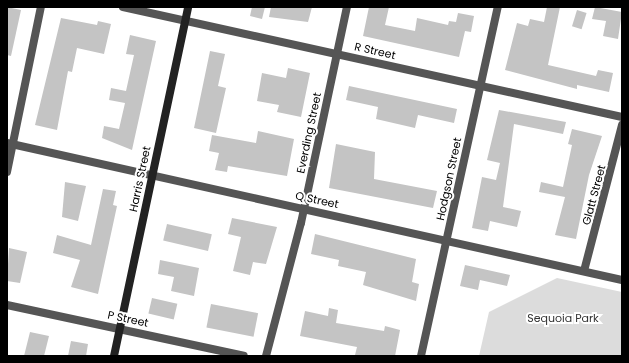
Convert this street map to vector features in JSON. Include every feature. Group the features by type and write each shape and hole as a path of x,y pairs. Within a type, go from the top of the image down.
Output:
{"main road":[{"name":"Harris Street","path":"114,356 188,7"}],"street":[{"path":"7,172 10,144 41,7"},
{"name":"R Street","path":"123,7 622,117"},
{"name":"Everding Street","path":"266,356 304,208 348,7"},
{"name":"Hodgson Street","path":"421,356 479,86 498,7"},
{"name":"Glatt Street","path":"584,271 622,125"},
{"name":"Q Street","path":"10,144 447,239 622,280"},
{"name":"P Street","path":"7,305 244,356"}],"green space":[{"name":"Sequoia Park","path":"557,278 622,292 622,356 479,356 489,312"}],"building":[{"path":"7,7 21,10 11,56 7,55"},
{"path":"252,7 265,7 262,19 250,16"},
{"path":"271,7 312,7 308,22 269,17"},
{"path":"369,7 389,7 385,25 415,31 417,18 448,25 449,21 456,22 458,13 474,16 471,32 465,31 459,57 363,36"},
{"path":"547,7 560,7 548,65 596,76 598,70 613,73 609,92 577,85 577,89 505,70 517,23 528,26 530,19 544,22"},
{"path":"595,7 622,12 618,39 603,36 606,21 592,19"},
{"path":"577,10 587,13 582,29 572,26"},
{"path":"61,18 97,25 98,21 111,24 104,54 77,48 72,72 68,71 57,130 35,125"},
{"path":"130,35 156,41 132,150 102,138 104,126 119,129 125,103 109,100 111,88 126,91 134,55 126,54"},
{"path":"210,51 225,54 218,86 226,88 216,133 194,128"},
{"path":"288,68 310,73 301,117 277,112 279,105 257,101 262,73 286,78"},
{"path":"349,86 457,109 454,123 418,115 415,128 376,119 378,107 346,100"},
{"path":"499,110 566,122 563,134 514,124 503,207 521,211 517,227 490,221 488,231 472,228 482,177 496,180 500,163 487,160"},
{"path":"572,129 602,136 589,175 576,239 555,235 565,197 539,192 541,182 563,187 572,145 568,144"},
{"path":"258,131 294,139 287,176 228,166 227,172 215,170 219,153 209,151 212,135 256,143"},
{"path":"336,144 375,152 374,179 437,191 433,208 329,188"},
{"path":"65,182 86,186 78,221 62,217"},
{"path":"103,189 116,191 113,205 117,206 98,294 71,287 80,260 53,253 57,235 91,245"},
{"path":"232,218 277,227 266,264 253,262 250,275 233,271 241,237 228,234"},
{"path":"167,224 212,234 208,251 163,241"},
{"path":"315,234 416,259 412,282 419,284 416,301 363,285 366,272 338,266 339,260 311,254"},
{"path":"9,248 27,252 20,283 7,281"},
{"path":"160,260 199,268 194,296 171,291 174,277 158,274"},
{"path":"465,265 510,275 507,286 480,280 478,290 460,286"},
{"path":"152,298 177,304 174,319 148,314"},
{"path":"211,304 258,313 254,337 206,328"},
{"path":"329,308 338,310 336,323 384,331 385,326 400,330 395,356 355,355 357,347 300,336 305,311 328,316"},
{"path":"30,332 49,336 44,356 24,356"},
{"path":"71,341 88,344 86,356 68,356"}]}
